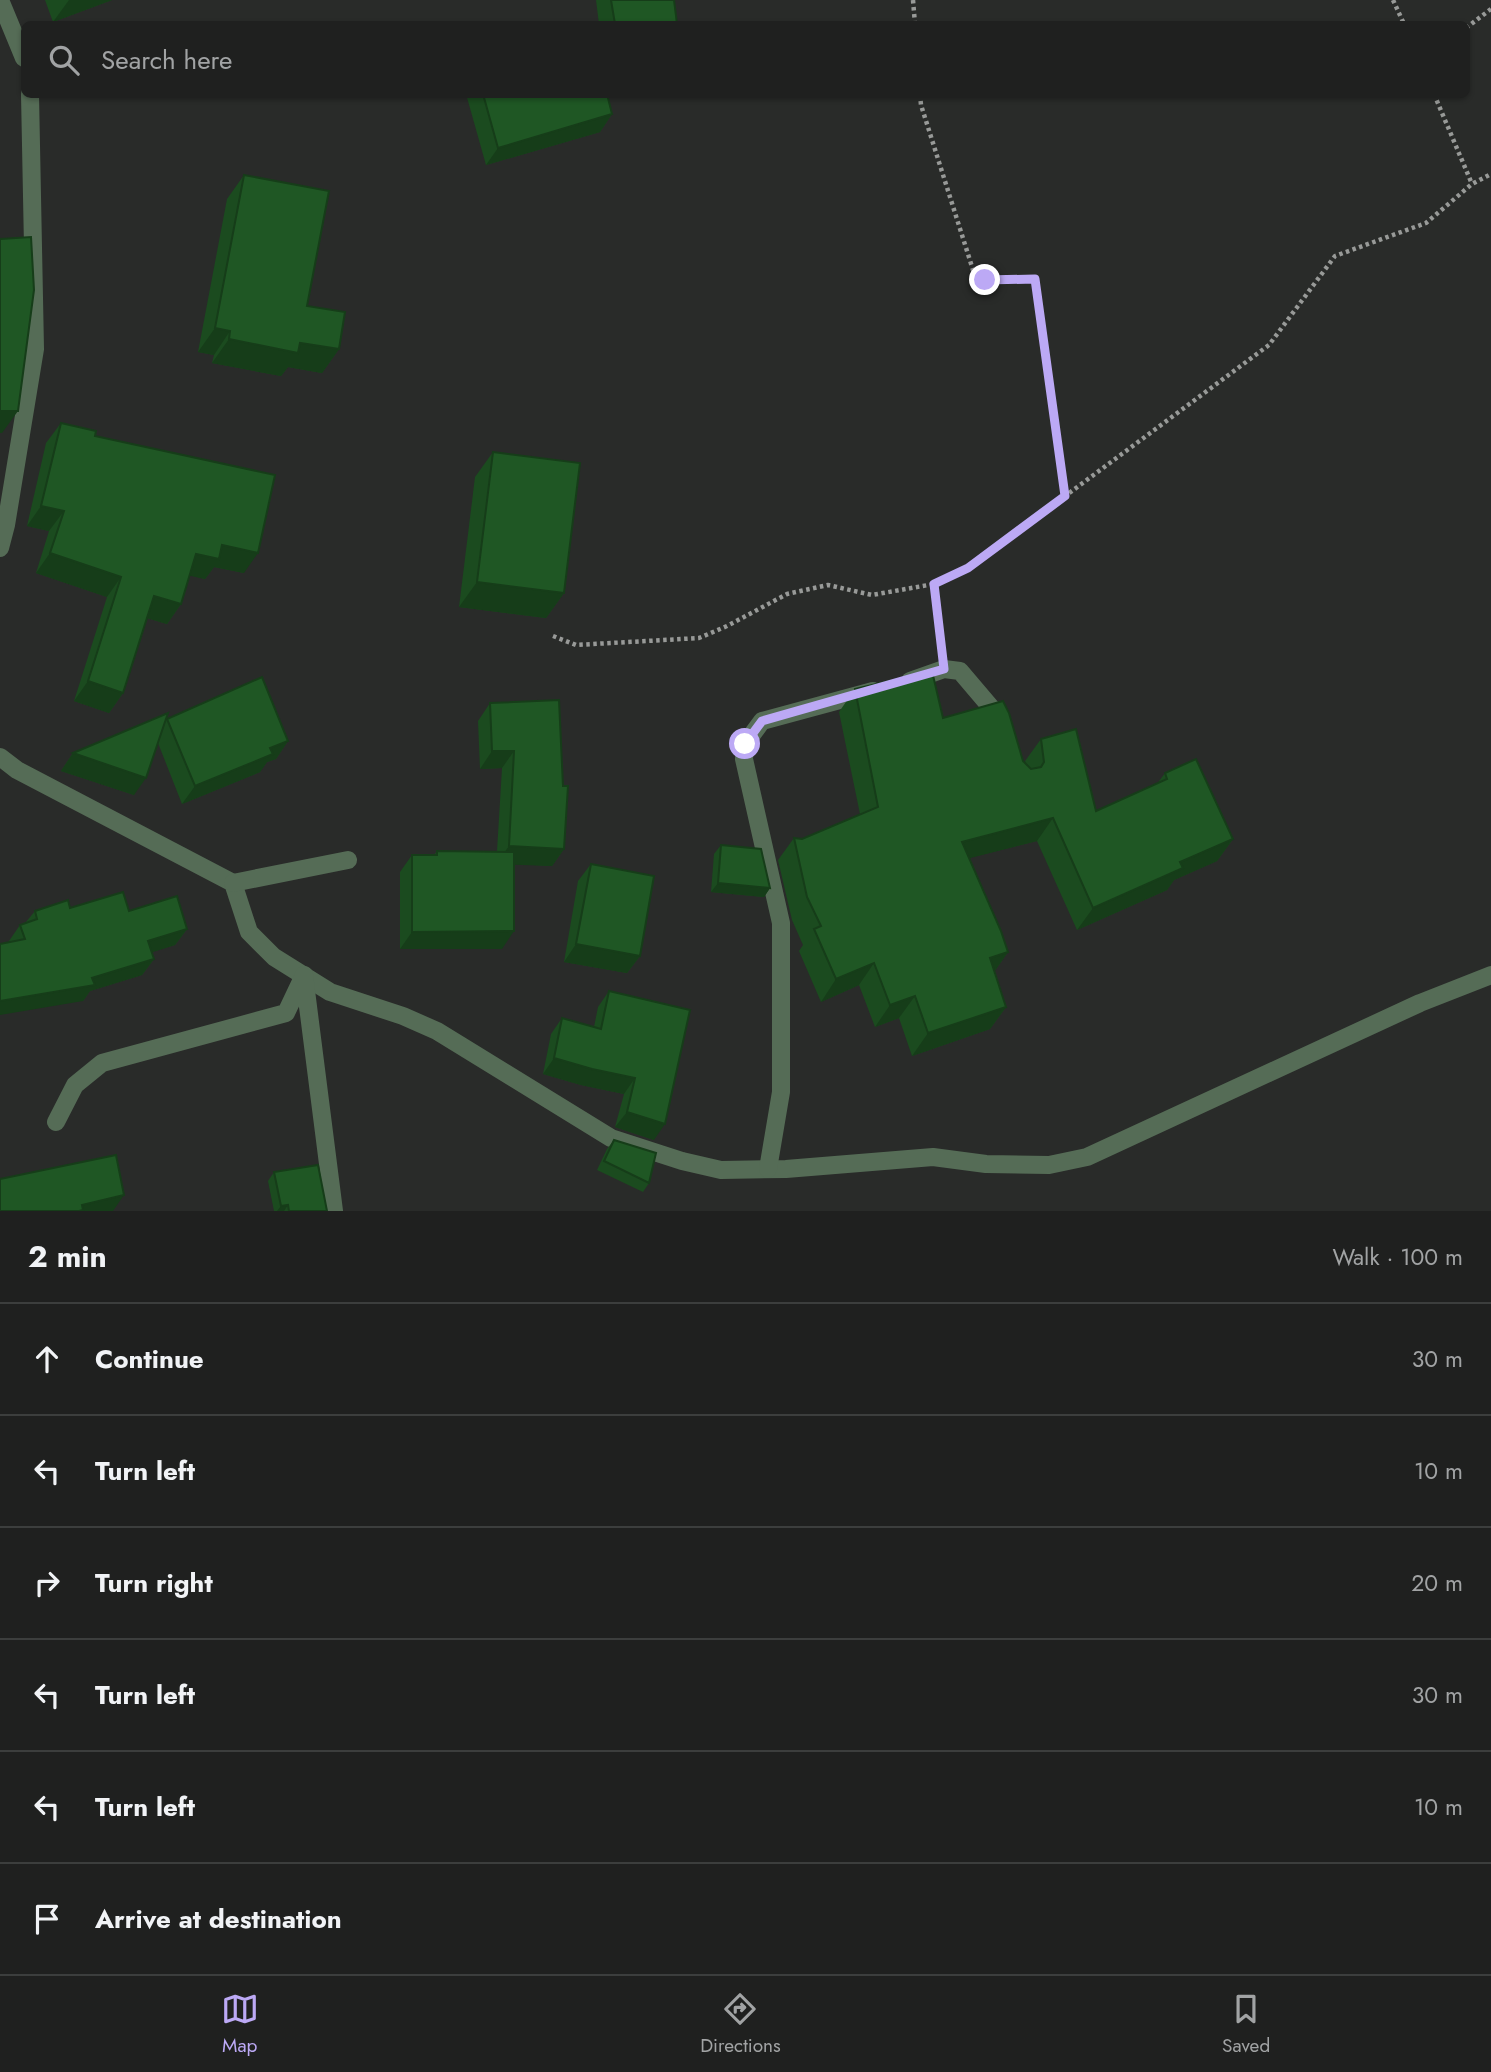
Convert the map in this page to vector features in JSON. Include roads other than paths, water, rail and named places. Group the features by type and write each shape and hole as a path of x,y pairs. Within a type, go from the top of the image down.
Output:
{"street":[{"path":"0,0 21,51"},
{"path":"0,548 35,349 30,98"},
{"path":"768,1169 781,1092 781,923 744,759 745,744 762,721 944,669 960,671 994,711 1009,740"},
{"path":"0,757 17,770 233,883 348,860"},
{"path":"233,883 249,932 274,957 330,992 403,1016 437,1031 611,1138 682,1161 721,1170 933,1157 986,1164 1049,1165 1087,1157 1420,1003 1491,975"},
{"path":"57,1122 75,1085 102,1063 286,1013 304,975"},
{"path":"304,975 334,1211"}]}
